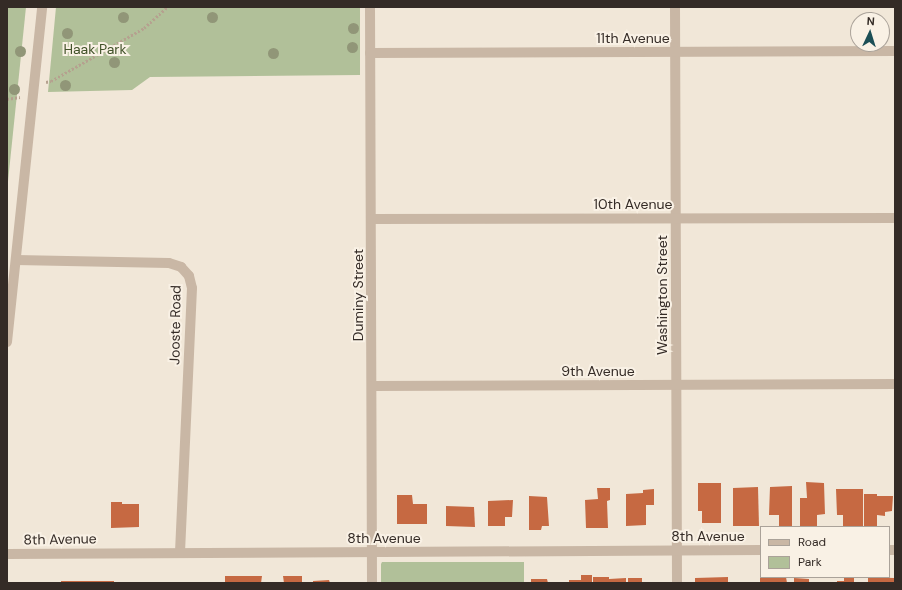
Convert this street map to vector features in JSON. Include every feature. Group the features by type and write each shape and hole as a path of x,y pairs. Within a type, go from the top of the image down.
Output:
{"street":[{"path":"7,342 42,7"},
{"name":"Duminy Street","path":"370,7 372,583"},
{"name":"Washington Street","path":"675,7 675,384 677,583"},
{"name":"11th Avenue","path":"370,53 895,51"},
{"name":"10th Avenue","path":"371,219 895,218"},
{"name":"Jooste Road","path":"16,260 169,263 181,267 189,276 192,288 180,552"},
{"name":"9th Avenue","path":"372,386 895,384"},
{"name":"8th Avenue","path":"7,554 760,550"}],"path":[{"path":"46,82 51,81 144,28 167,7"},
{"path":"7,99 20,97"}],"green space":[{"path":"7,7 26,7 7,191"},
{"name":"Haak Park","path":"56,7 360,7 360,75 150,77 132,90 48,92"},
{"path":"382,562 524,562 524,583 381,583"}],"building":[{"path":"806,482 824,483 825,514 817,515 817,526 800,526 800,498 807,498"},
{"path":"698,483 721,483 721,523 702,523 702,511 698,511"},
{"path":"792,486 792,526 779,526 779,515 769,515 770,487"},
{"path":"758,487 759,526 733,526 733,488"},
{"path":"597,488 610,488 610,500 607,501 608,528 586,528 585,500 598,499"},
{"path":"654,489 654,505 646,505 646,525 626,526 626,494 643,493 643,490"},
{"path":"836,489 863,489 863,526 843,526 843,515 837,515"},
{"path":"864,494 893,496 892,511 885,512 885,516 877,515 877,526 864,526"},
{"path":"397,495 412,495 413,504 427,504 427,524 397,524"},
{"path":"529,496 547,497 549,526 542,526 541,530 529,530"},
{"path":"513,500 512,517 505,517 505,526 488,526 488,501"},
{"path":"111,502 122,502 122,504 139,504 139,527 111,528"},
{"path":"446,506 474,507 475,527 446,526"},
{"path":"581,575 592,575 592,583 569,583 569,580 581,580"},
{"path":"225,576 262,576 261,583 225,583"},
{"path":"283,576 302,576 302,583 284,583"},
{"path":"593,577 609,577 609,579 626,578 626,583 593,583"},
{"path":"728,577 728,583 695,583 695,578"},
{"path":"628,578 642,578 642,583 628,583"},
{"path":"760,578 786,578 787,583 760,583"},
{"path":"794,578 809,579 809,583 794,583"},
{"path":"844,578 854,578 854,583 837,583 837,581 844,581"},
{"path":"868,578 894,578 894,583 868,583"},
{"path":"531,579 547,579 548,583 531,583"},
{"path":"329,580 330,583 313,583 313,581"},
{"path":"61,581 114,581 114,583 61,583"}]}
